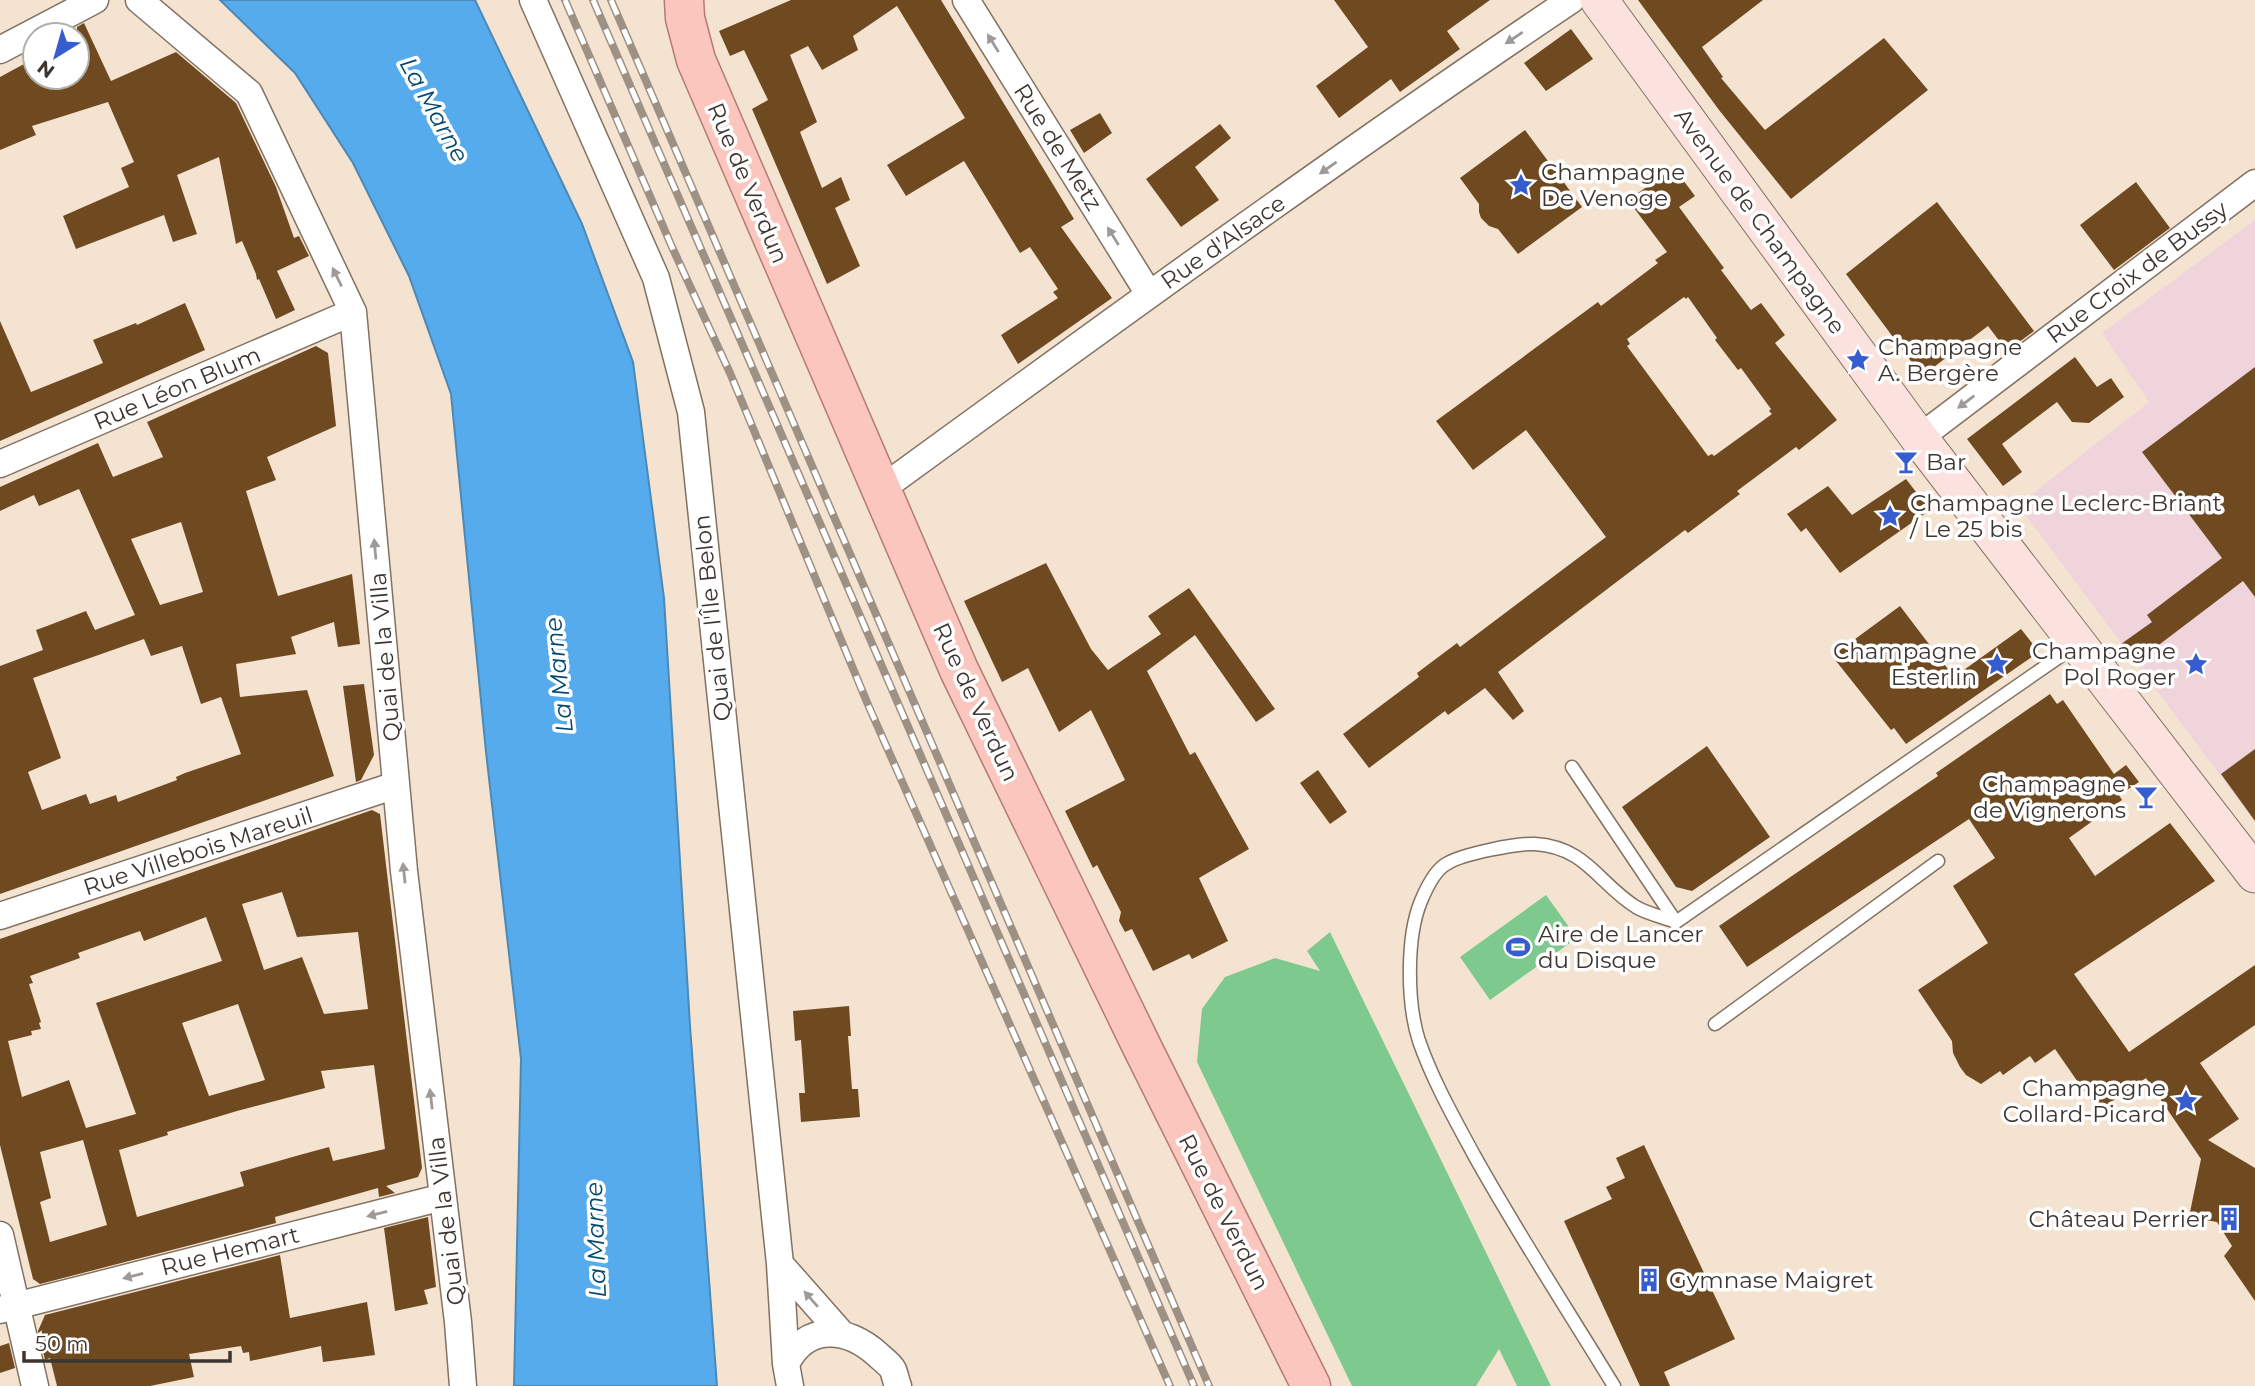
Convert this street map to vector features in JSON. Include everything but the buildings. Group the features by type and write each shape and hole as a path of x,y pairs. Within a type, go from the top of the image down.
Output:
{"main road":[{"name":"Rue de Verdun","path":"684,0 685,18 696,60 959,670 1311,1386"},
{"name":"Avenue de Champagne","path":"1599,0 1919,438 2255,874"}],"street":[{"path":"0,50 95,0"},
{"name":"Quai de la Villa","path":"139,0 249,93 354,312 404,871 463,1386"},
{"name":"Quai de l'Île Belon","path":"533,0 656,278 691,412 780,1264 788,1375"},
{"name":"Rue de Metz","path":"966,0 1149,294"},
{"name":"Rue d'Alsace","path":"880,490 1149,294 1458,76 1571,0"},
{"name":"Rue Croix de Bussy","path":"1919,438 2255,183"},
{"name":"Rue Léon Blum","path":"0,464 354,312"},
{"name":"Rue Villebois Mareuil","path":"0,916 396,785"},
{"name":"Rue Hemart","path":"8,1308 443,1197"},
{"path":"0,1235 8,1308 35,1386"},
{"path":"780,1264 841,1333 867,1345 892,1368 898,1386"},
{"name":"Quai de l'Île Belon","path":"788,1375 791,1354 814,1334 841,1333"}],"lane":[{"path":"1676,922 2078,644"},
{"path":"1572,767 1676,922"},
{"path":"1614,1386 1491,1185 1441,1095 1419,1040 1409,995 1415,916 1427,886 1446,863 1481,852 1534,844 1564,850 1590,865 1637,907 1676,922"},
{"path":"1715,1024 1938,861"}],"shaded area":[{"name":"Champagne Pol Roger","path":"2255,220 2255,822 2018,505 2149,402 2102,333"}],"green space":[{"name":"Aire de Lancer du Disque","path":"1546,895 1577,938 1490,1000 1460,957"},
{"path":"1330,932 1551,1386 1517,1386 1499,1349 1476,1386 1352,1386 1197,1062 1202,1009 1225,977 1275,958 1320,971 1307,951"}],"water":[{"name":"La Marne","path":"220,0 475,0 582,224 633,362 664,598 690,1026 717,1386 514,1386 521,1059 486,752 451,394 409,276 353,163 295,73"}],"railway":[{"path":"565,0 730,373 869,707 1170,1386"},
{"path":"593,0 1194,1386"},
{"path":"611,0 1209,1386"}],"place":[{"name":"Champagne De Venoge","path":"1521,185"},
{"name":"Champagne A. Bergère","path":"1858,360"},
{"name":"Bar","path":"1906,462"},
{"name":"Champagne Leclerc-Briant / Le 25 bis","path":"1890,516"},
{"name":"Champagne Esterlin","path":"1997,664"},
{"name":"Champagne Pol Roger","path":"2196,664"},
{"name":"Champagne de Vignerons","path":"2146,797"},
{"name":"Aire de Lancer du Disque","path":"1518,947"},
{"name":"Champagne Collard-Picard","path":"2186,1101"},
{"name":"Château Perrier","path":"2229,1219"},
{"name":"Gymnase Maigret","path":"1649,1280"}]}
